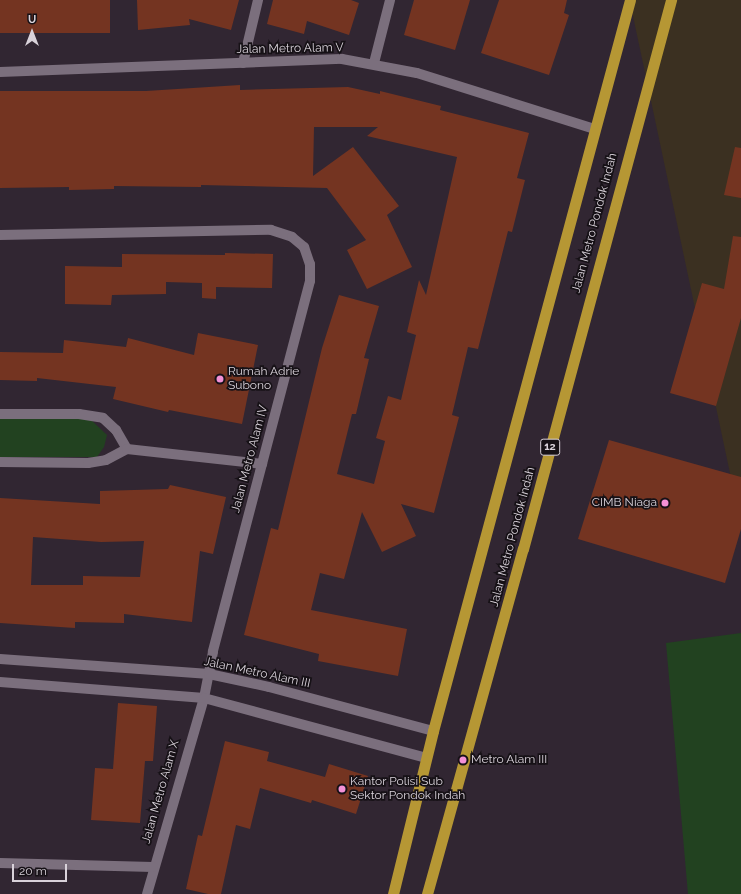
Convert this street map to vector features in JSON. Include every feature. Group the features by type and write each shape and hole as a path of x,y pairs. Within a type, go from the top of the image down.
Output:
{"highway":[{"name":"Jalan Metro Pondok Indah","path":"393,894 433,731 630,0"},
{"name":"Jalan Metro Pondok Indah","path":"427,894 518,571 671,0"}],"street":[{"path":"243,63 258,0"},
{"path":"374,63 390,0"},
{"name":"Jalan Metro Alam V","path":"0,72 342,59 374,63 417,73 594,129"},
{"name":"Jalan Metro Alam IV","path":"0,235 272,230 292,237 304,247 310,264 310,280 262,464 204,698"},
{"path":"0,414 79,414 103,418 116,430 127,449"},
{"path":"0,462 88,463 106,460 127,449 262,464"},
{"name":"Jalan Metro Alam III","path":"0,659 209,674 269,687 433,731"},
{"path":"0,682 204,698 426,758"},
{"name":"Jalan Metro Alam X","path":"147,894 153,867 204,698"},
{"path":"0,863 153,867"}],"shaded area":[{"path":"631,0 741,0 741,525 630,2"}],"green space":[{"path":"88,417 107,435 104,447 97,457 0,457 0,418"},
{"path":"741,633 741,894 688,894 666,643"}],"building":[{"path":"0,0 110,0 110,33 0,33"},
{"path":"137,0 239,0 231,30 189,19 190,25 138,30"},
{"path":"273,0 351,0 359,3 349,35 307,21 304,34 267,24"},
{"path":"414,0 470,0 455,50 404,35"},
{"path":"499,0 567,0 564,13 569,15 549,75 481,53"},
{"path":"240,85 240,90 348,87 380,94 380,91 441,106 440,110 529,133 517,178 525,180 512,232 508,231 478,349 468,347 452,415 459,417 434,513 401,504 416,536 382,552 362,512 344,579 320,573 311,610 407,629 398,676 318,661 319,654 244,635 271,528 278,530 322,348 339,295 379,306 364,358 369,359 356,414 352,414 337,474 374,484 385,441 376,438 388,396 401,400 416,335 407,332 419,280 426,295 457,157 367,136 378,127 314,127 313,176 353,147 399,206 387,215 412,267 367,289 347,250 366,240 327,188 201,185 201,187 114,186 114,189 69,190 69,187 0,188 0,91 146,91"},
{"path":"735,147 741,148 741,198 724,195"},
{"path":"733,236 741,237 741,318 716,406 670,393 702,283 724,289"},
{"path":"225,253 273,254 272,288 216,287 216,299 202,298 202,283 166,282 166,294 112,295 111,305 65,304 65,266 122,267 122,254 225,255"},
{"path":"198,333 258,345 242,424 169,410 168,412 113,399 116,387 37,378 37,381 0,380 0,352 63,353 64,340 126,347 128,338 194,355"},
{"name":"CIMB Niaga","path":"609,440 741,477 741,529 725,583 578,539"},
{"path":"170,485 226,497 213,554 200,551 192,622 124,614 124,623 75,622 75,628 0,623 0,498 100,504 100,491 168,489","holes":["33,537 101,542 144,541 140,577 83,576 83,585 31,585"]},
{"path":"118,703 157,706 153,761 145,761 140,823 91,820 95,768 113,769"},
{"path":"225,741 269,752 267,761 325,777 329,764 368,776 356,814 312,800 311,803 260,788 250,829 236,825 221,894 208,894 186,889 198,835 202,836"}],"place":[{"name":"Rumah Adrie Subono","path":"220,379"},
{"name":"CIMB Niaga","path":"665,503"},
{"name":"Metro Alam III","path":"463,760"},
{"name":"Kantor Polisi Sub Sektor Pondok Indah","path":"342,789"}]}
